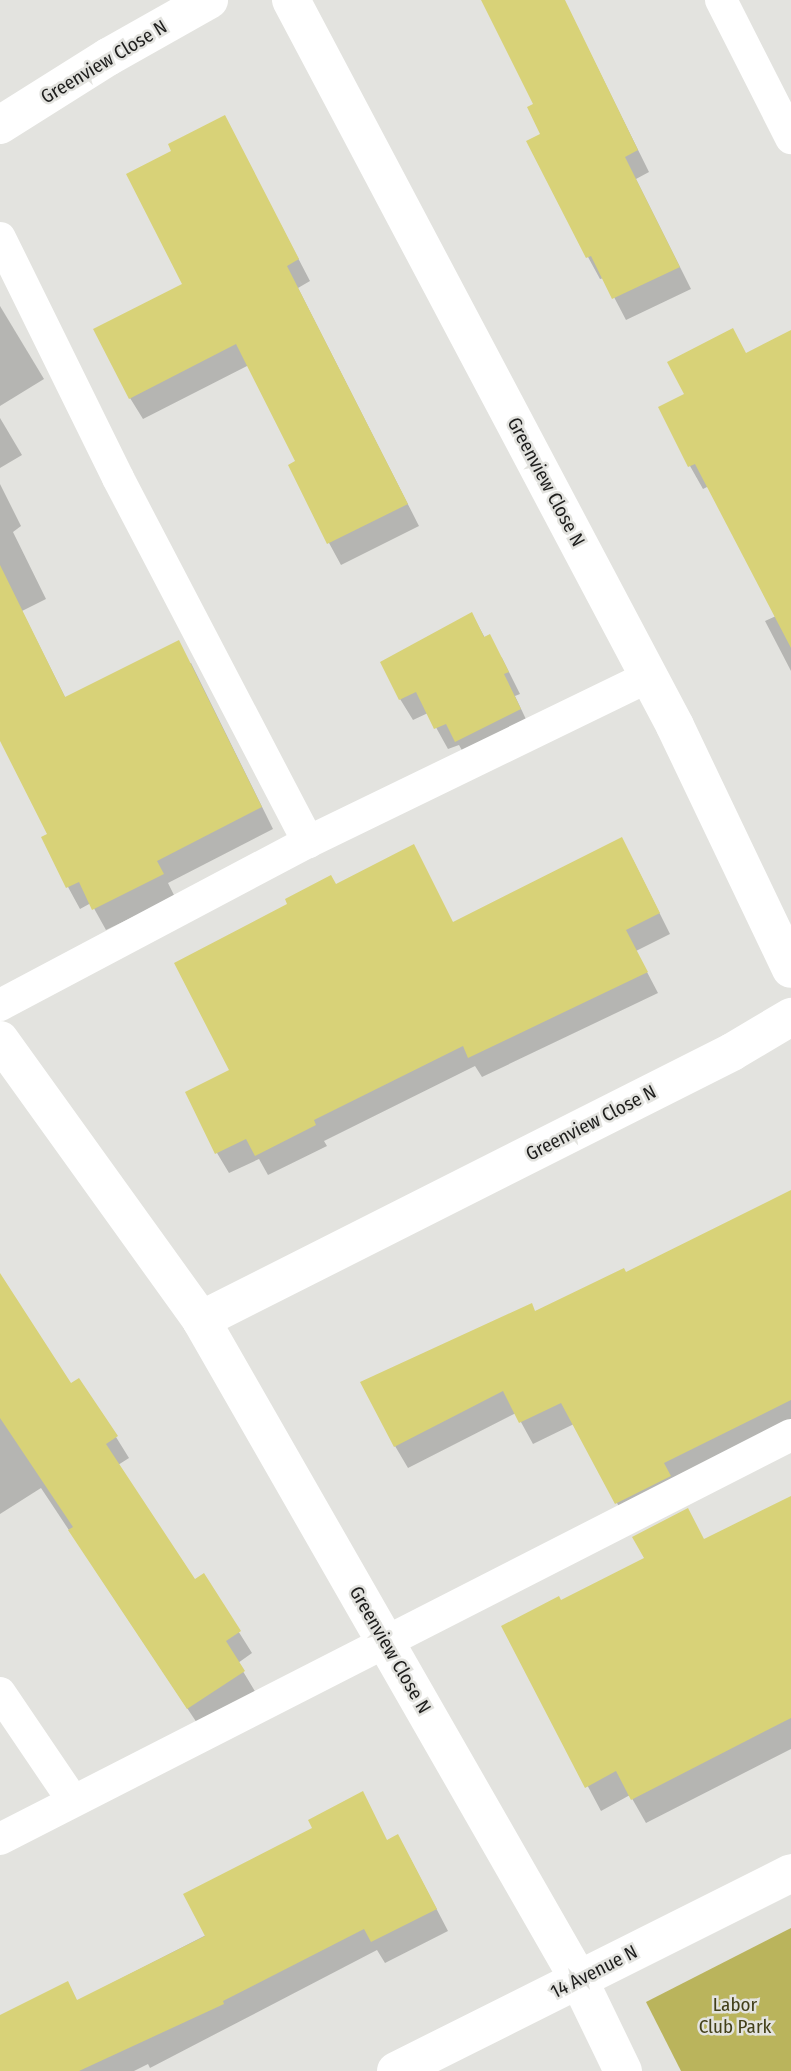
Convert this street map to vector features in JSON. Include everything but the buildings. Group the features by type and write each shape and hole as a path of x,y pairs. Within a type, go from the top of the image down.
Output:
{"street":[{"name":"Greenview Close N","path":"0,125 108,57 209,0"},
{"name":"Greenview Close N","path":"291,0 648,677 791,969"},
{"name":"Greenview Close N","path":"201,1320 719,1058 791,1017"},
{"name":"Greenview Close N","path":"0,1040 201,1320 579,1980 623,2071"},
{"name":"14 Avenue N","path":"396,2071 791,1873"}],"lane":[{"path":"720,0 791,138"},
{"path":"0,238 118,478 308,842"},
{"path":"0,1005 308,842 648,677"},
{"path":"0,1839 791,1435"},
{"path":"0,1693 73,1801"}],"green space":[{"name":"Labor Club Park","path":"791,1928 791,2071 681,2071 646,2002"}]}
